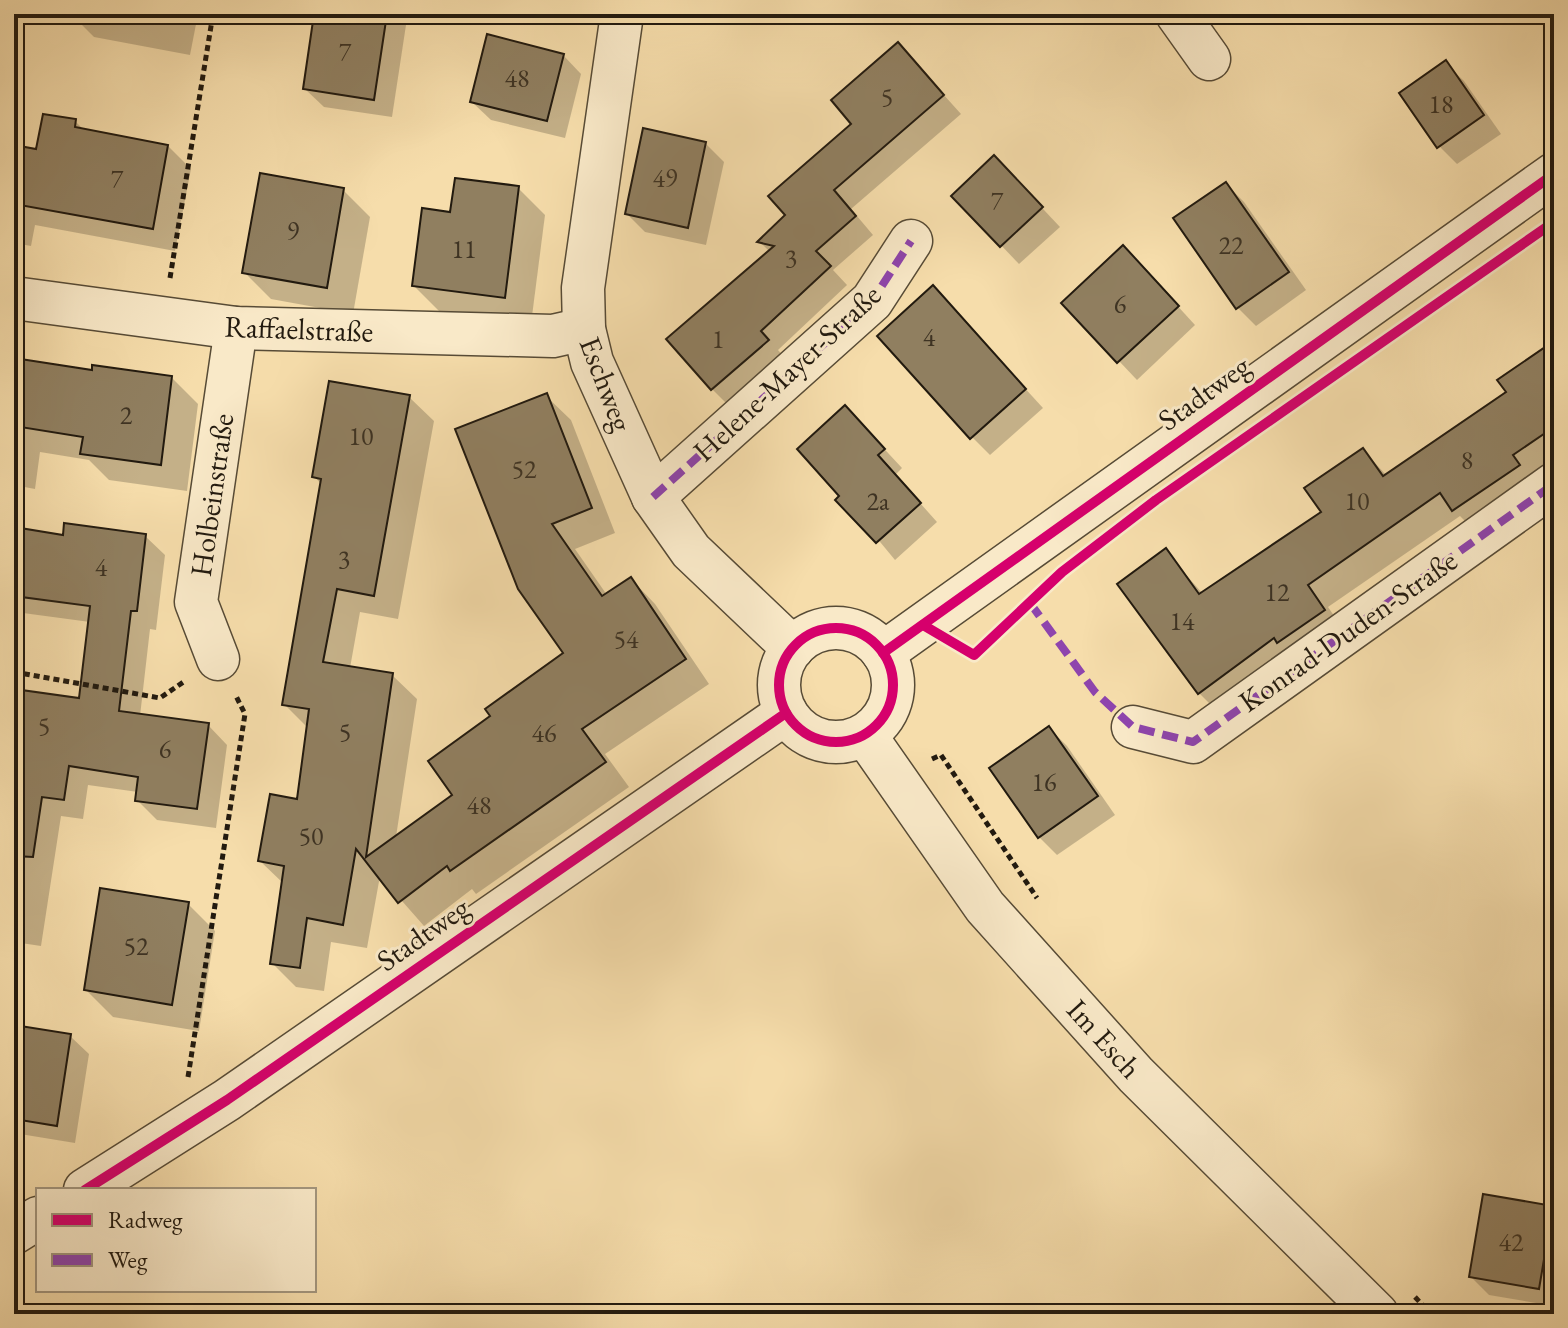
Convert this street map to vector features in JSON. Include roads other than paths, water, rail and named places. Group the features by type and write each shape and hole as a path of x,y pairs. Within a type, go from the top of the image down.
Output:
{"street":[{"name":"Eschweg","path":"622,14 583,288 584,329 592,362 653,497 691,551 793,648"},
{"path":"1177,14 1209,59"},
{"name":"Stadtweg","path":"883,653 1554,174"},
{"name":"Helene-Mayer-Straße","path":"653,497 872,301 911,241"},
{"name":"Raffaelstraße","path":"14,298 163,321 236,328 553,336 584,329"},
{"name":"Holbeinstraße","path":"218,659 196,602 236,328"},
{"name":"Konrad-Duden-Straße","path":"1133,727 1193,742 1554,484"},
{"path":"840,628 872,640 883,653 893,689 879,723 865,735 848,741 830,742 797,727 786,713 780,697 779,679 793,648 807,636 840,628"},
{"name":"Stadtweg","path":"88,1188 180,1132 786,713"},
{"name":"Im Esch","path":"865,735 995,918 1136,1075 1394,1303"},
{"path":"14,1233 36,1219"}]}
